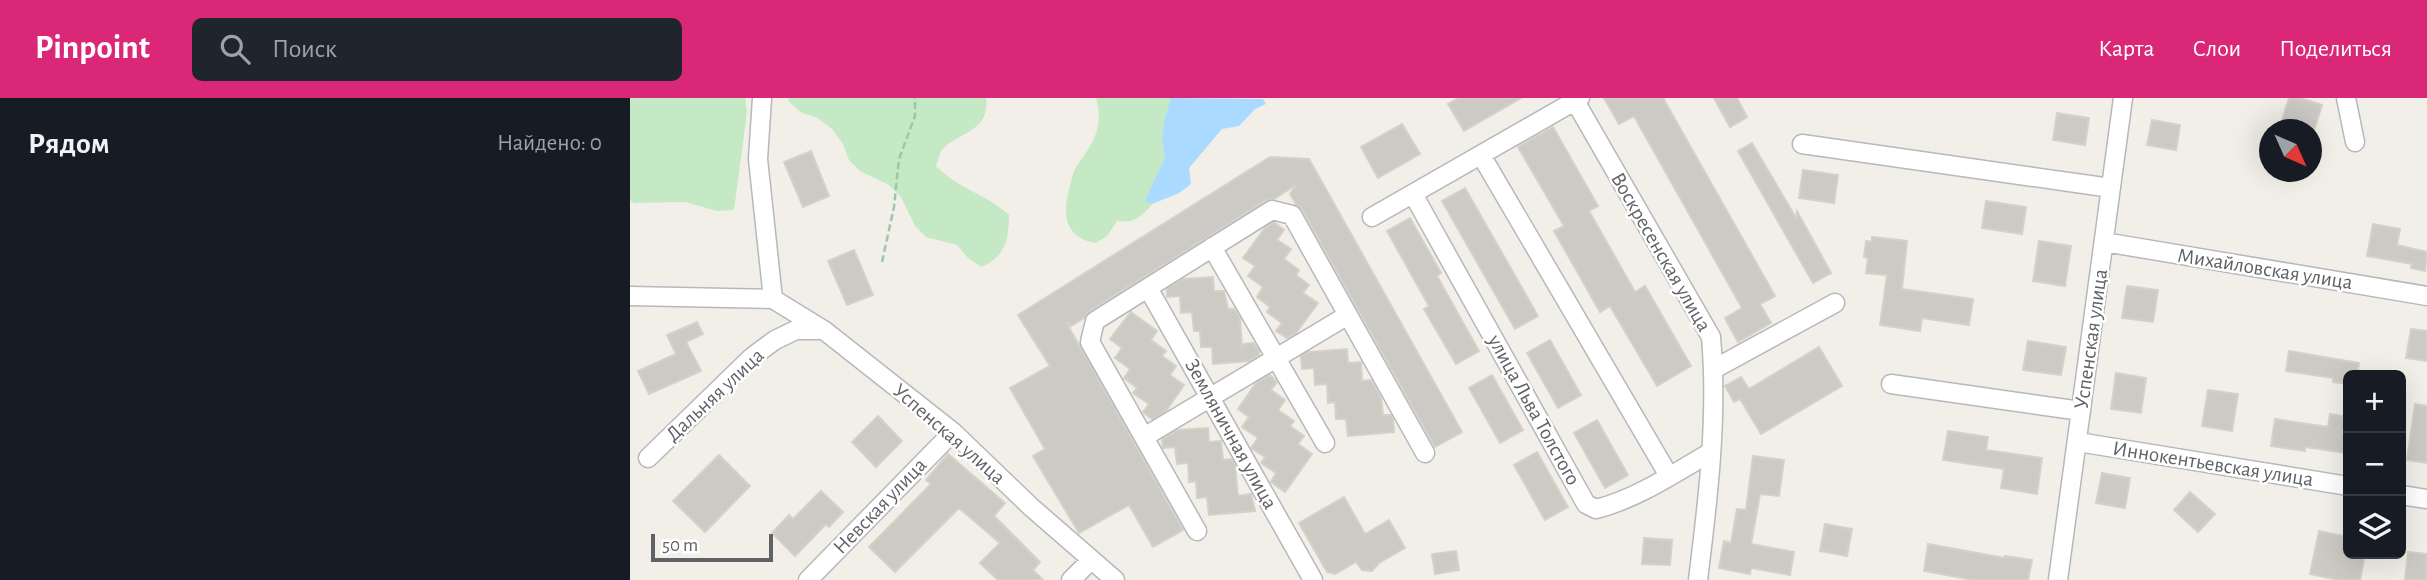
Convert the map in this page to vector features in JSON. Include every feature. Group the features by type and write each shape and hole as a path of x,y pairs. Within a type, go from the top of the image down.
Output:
{"street":[{"path":"630,296 773,299 758,159 762,98"},
{"name":"Успенская улица","path":"2058,580 2123,98"},
{"path":"2346,98 2354,142"},
{"path":"1372,217 1577,100"},
{"name":"Воскресенская улица","path":"1577,100 1711,337 1714,369 1711,452 1699,580"},
{"path":"1802,144 2111,188"},
{"path":"1481,155 1669,477"},
{"name":"улица Льва Толстого","path":"1412,194 1586,504 1596,509 1608,506 1669,477 1711,452"},
{"path":"1197,531 1090,342 1095,321 1272,210 1292,215 1425,453"},
{"name":"Михайловская улица","path":"2104,242 2427,296"},
{"path":"1212,247 1325,443"},
{"name":"Земляничная улица","path":"1148,288 1313,580"},
{"name":"Успенская улица","path":"773,299 825,331 953,432 1090,561 1115,580"},
{"path":"1714,369 1835,303"},
{"path":"1144,437 1348,315"},
{"name":"Дальняя улица","path":"648,458 752,357 775,340 796,330 825,331"},
{"path":"1891,384 2081,411"},
{"name":"Невская улица","path":"808,580 953,432"},
{"name":"Иннокентьевская улица","path":"2078,442 2343,485"},
{"path":"2406,496 2427,499"},
{"path":"1071,580 1090,561"}],"path":[{"path":"882,262 894,207 899,159 915,116 915,98"}],"green space":[{"path":"630,98 745,98 747,112 734,210 717,211 685,202 634,203 630,200"},
{"path":"788,98 986,98 986,109 978,125 948,144 942,150 936,166 944,174 1009,215 1008,232 1000,253 981,267 968,258 957,245 926,237 915,226 901,197 889,185 860,171 849,160 843,144 832,129 818,118 802,113"},
{"path":"1096,98 1172,98 1164,122 1162,140 1165,157 1146,201 1152,204 1137,218 1117,221 1107,236 1096,243 1072,231 1066,209 1074,171 1097,130 1099,114"}],"water":[{"path":"1171,98 1263,99 1266,104 1255,109 1239,126 1222,129 1189,168 1191,184 1179,193 1152,204 1145,201 1165,157 1162,140"}],"building":[{"path":"1459,98 1521,98 1464,131 1448,104"},
{"path":"1604,98 1663,98 1775,296 1760,304 1771,323 1738,342 1725,318 1742,308 1634,116 1619,124"},
{"path":"1714,98 1737,98 1747,117 1730,127"},
{"path":"2289,98 2300,98 2322,105 2318,119 2282,119"},
{"path":"2057,113 2089,118 2085,145 2053,140"},
{"path":"2152,120 2180,125 2176,150 2147,145"},
{"path":"1402,124 1420,154 1378,178 1361,147"},
{"path":"1553,127 1598,206 1589,211 1635,292 1645,286 1691,366 1657,386 1610,306 1600,312 1554,231 1564,226 1518,147"},
{"path":"1752,143 1796,218 1797,211 1831,273 1813,283 1738,151"},
{"path":"811,151 829,196 803,207 784,162"},
{"path":"1270,157 1309,159 1462,432 1435,447 1302,209 1290,194 1296,185 1274,199 1266,200 1089,311 1084,318 1071,326 1066,322 1183,530 1153,547 1129,505 1079,533 1033,456 1045,449 1010,388 1050,366 1018,315"},
{"path":"1803,170 1838,175 1834,203 1799,198"},
{"path":"1465,188 1538,316 1515,329 1442,201"},
{"path":"1986,201 2026,207 2022,234 1982,228"},
{"path":"1410,218 1441,273 1437,276 1479,351 1456,364 1424,309 1429,306 1387,231"},
{"path":"1274,222 1284,230 1277,240 1291,249 1284,259 1299,270 1296,275 1309,285 1303,293 1318,303 1296,333 1287,338 1276,331 1282,323 1267,312 1270,307 1257,297 1263,287 1248,276 1255,266 1243,258 1265,228"},
{"path":"2373,224 2400,229 2397,245 2427,252 2425,271 2411,268 2412,264 2367,256"},
{"path":"1872,237 1907,241 1902,289 1973,299 1969,325 1922,318 1920,331 1880,325 1887,275 1866,273 1866,241 1872,242"},
{"path":"2039,241 2071,246 2065,286 2033,281"},
{"path":"854,250 873,295 847,305 828,261"},
{"path":"1213,277 1214,291 1224,291 1228,309 1234,309 1240,318 1242,347 1244,344 1254,343 1259,351 1259,355 1249,361 1213,364 1212,347 1201,347 1200,331 1194,331 1192,312 1181,313 1180,296 1167,297 1167,289 1183,279"},
{"path":"2127,286 2158,290 2153,322 2122,318"},
{"path":"1131,312 1157,331 1151,340 1166,351 1162,356 1176,366 1170,375 1184,385 1166,411 1152,419 1143,412 1149,404 1133,393 1137,388 1124,378 1130,369 1115,358 1122,348 1110,339"},
{"path":"697,322 703,334 686,342 701,371 649,394 638,371 676,354 667,335"},
{"path":"2411,329 2427,331 2427,361 2406,358"},
{"path":"1550,340 1581,395 1558,408 1527,353"},
{"path":"2028,341 2066,347 2061,375 2023,370"},
{"path":"1819,347 1842,386 1761,434 1740,399 1734,402 1725,386 1741,377 1749,389"},
{"path":"1347,349 1348,363 1361,362 1362,381 1371,380 1381,398 1383,415 1391,415 1393,419 1394,432 1348,436 1346,419 1336,419 1335,402 1328,403 1327,384 1315,385 1314,368 1302,369 1301,356 1308,352"},
{"path":"2289,351 2359,363 2358,370 2343,370 2343,383 2333,382 2333,378 2286,371"},
{"path":"2116,373 2146,378 2141,413 2111,409"},
{"path":"1270,375 1277,382 1271,390 1285,400 1278,410 1294,421 1290,426 1304,436 1298,444 1312,454 1285,492 1271,482 1276,473 1261,463 1265,457 1251,448 1258,438 1242,427 1249,417 1238,409 1256,383"},
{"path":"1492,375 1523,430 1500,443 1469,388"},
{"path":"2208,390 2238,394 2232,431 2202,426"},
{"path":"2415,404 2427,406 2427,463 2407,460"},
{"path":"2330,414 2343,416 2343,452 2271,446 2275,419 2328,427"},
{"path":"878,416 902,441 876,467 852,442"},
{"path":"1597,420 1628,475 1605,488 1574,433"},
{"path":"1208,428 1209,442 1221,441 1223,460 1232,459 1235,465 1238,496 1251,494 1255,511 1209,515 1207,497 1197,498 1196,481 1189,482 1188,463 1177,464 1175,447 1163,448 1162,439 1178,430"},
{"path":"1948,431 1988,437 1986,450 2042,458 2037,494 2001,488 2004,469 1943,460"},
{"path":"1537,452 1568,507 1545,520 1514,465"},
{"path":"948,454 1005,503 994,516 1040,562 1033,570 1043,580 998,580 980,563 1000,543 959,508 895,572 869,547 931,484 926,480"},
{"path":"719,455 750,486 705,532 673,501"},
{"path":"1753,456 1784,460 1779,496 1760,494 1751,544 1794,552 1790,575 1751,568 1750,574 1719,568 1724,541 1731,543 1737,509 1746,510"},
{"path":"2102,473 2130,478 2125,508 2096,503"},
{"path":"821,491 843,512 829,527 826,524 795,556 772,533 789,515 793,519"},
{"path":"2190,492 2215,514 2198,532 2174,510"},
{"path":"1344,497 1365,534 1389,520 1405,548 1379,563 1372,571 1362,570 1356,562 1335,574 1327,572 1299,523"},
{"path":"1825,524 1852,529 1847,556 1820,551"},
{"path":"2319,531 2343,536 2343,559 2364,559 2360,580 2339,580 2310,574"},
{"path":"1644,538 1672,540 1670,565 1642,564"},
{"path":"1928,544 2005,558 2032,560 2028,580 1973,580 1924,571"},
{"path":"1456,551 1459,570 1435,574 1432,554"},
{"path":"2408,552 2427,554 2427,580 2405,580"}]}
